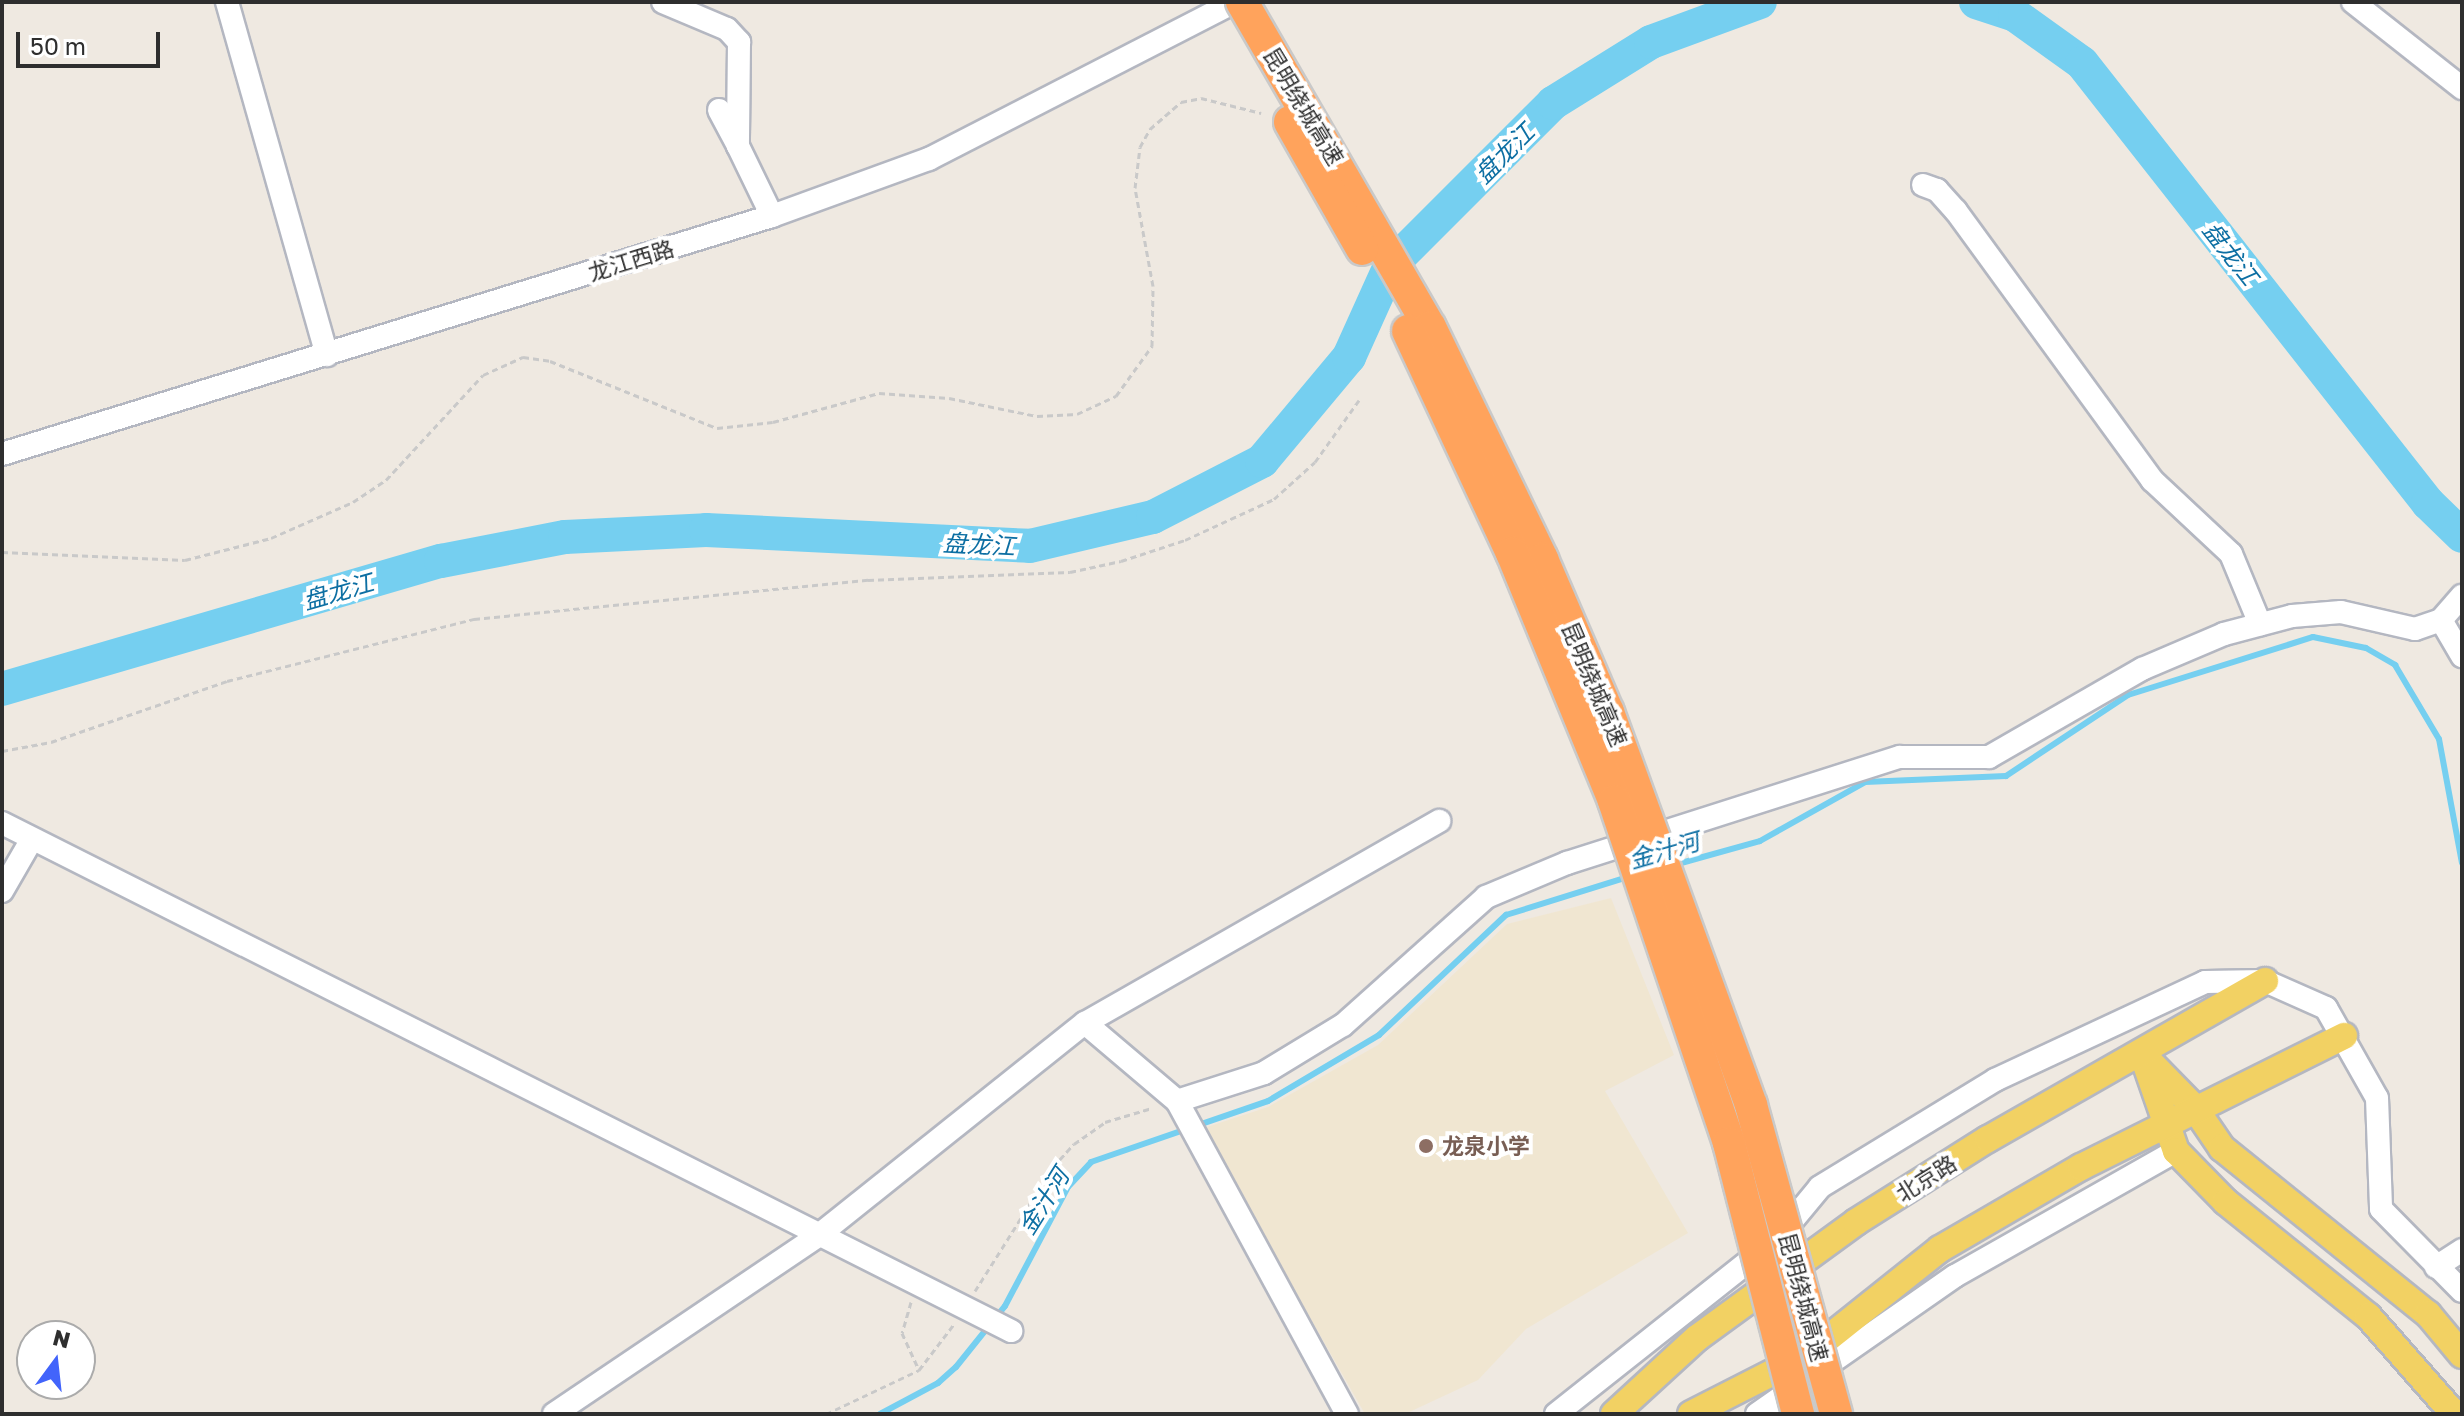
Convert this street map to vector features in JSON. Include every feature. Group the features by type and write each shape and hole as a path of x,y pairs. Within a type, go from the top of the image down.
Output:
{"highway":[{"name":"昆明绕城高速","path":"1220,2 1405,325 1512,553 1614,801 1729,1143 1798,1414"},
{"name":"昆明绕城高速","path":"1242,2 1430,327 1542,559 1608,712 1751,1105 1836,1414"}],"main road":[{"name":"北京路","path":"1614,1414 1697,1338 1856,1222 1988,1139 2265,981"},
{"path":"1691,1414 1807,1355 1940,1249 2194,1107 2344,1036"},
{"path":"2142,1053 2194,1107 2222,1148 2428,1314 2462,1355"},
{"path":"2142,1053 2163,1124 2176,1151 2226,1202 2368,1316 2454,1414"}],"street":[{"path":"227,2 327,355"},
{"path":"663,2 727,29 739,42 738,146"},
{"name":"龙江西路","path":"2,454 772,216 929,159 1235,2"},
{"path":"2353,2 2462,88"},
{"path":"719,110 772,216"},
{"path":"1923,185 1937,190 1956,211 2152,480 2231,554 2260,624"},
{"path":"1177,1101 1264,1073 1343,1025 1486,897 1567,863 1900,757 1989,757 2142,669 2224,634 2260,624 2341,612 2415,629 2441,620 2462,596"},
{"path":"2441,620 2462,656"},
{"path":"554,1414 819,1235 1085,1023 1439,821"},
{"path":"2,823 1011,1331"},
{"path":"2,891 32,839"},
{"path":"1556,1414 1777,1239 1820,1187 1952,1103 2205,982 2265,981 2326,1008 2377,1098 2376,1191 2381,1209 2462,1291"},
{"path":"1085,1023 1177,1101 1196,1134 1208,1166 1347,1414"},
{"path":"1757,1414 1955,1276 2176,1151"},
{"path":"2436,1267 2462,1250"}],"path":[{"path":"2,552 185,560 271,538 353,502 386,480 483,375 523,357 550,361 623,394 668,404 717,428 773,422 879,393 949,398 1037,416 1077,414 1116,396 1152,346 1153,286 1135,188 1140,147 1150,129 1181,102 1201,98 1261,113"},
{"path":"2,751 51,742 227,681 474,619 868,580 1070,572 1121,561 1185,540 1274,499 1315,462 1359,400"},
{"path":"826,1414 919,1370 967,1310 1053,1167 1074,1144 1105,1122 1177,1101"},
{"path":"916,1284 902,1333 919,1370"}],"shaded area":[{"name":"龙泉小学","path":"1611,898 1674,1055 1605,1091 1688,1233 1526,1329 1478,1380 1405,1414 1365,1414 1223,1165 1207,1127 1268,1107 1378,1045 1507,924"}],"waterway":[{"name":"盘龙江","path":"2,689 441,561 565,537 706,530 1030,546 1153,517 1262,461 1349,357 1390,266 1553,103 1651,42 1760,2"},
{"name":"盘龙江","path":"1976,2 2015,15 2082,63 2428,503 2462,536"},
{"name":"金汁河","path":"1674,865 1760,841 1865,782 2006,776 2128,695 2313,637 2366,648 2395,665 2439,739 2462,863"},
{"name":"金汁河","path":"880,1414 938,1383 956,1367 1005,1306 1068,1187 1091,1162 1268,1101 1379,1035 1506,915 1628,877"}],"place":[{"name":"龙泉小学","path":"1426,1146"}]}
